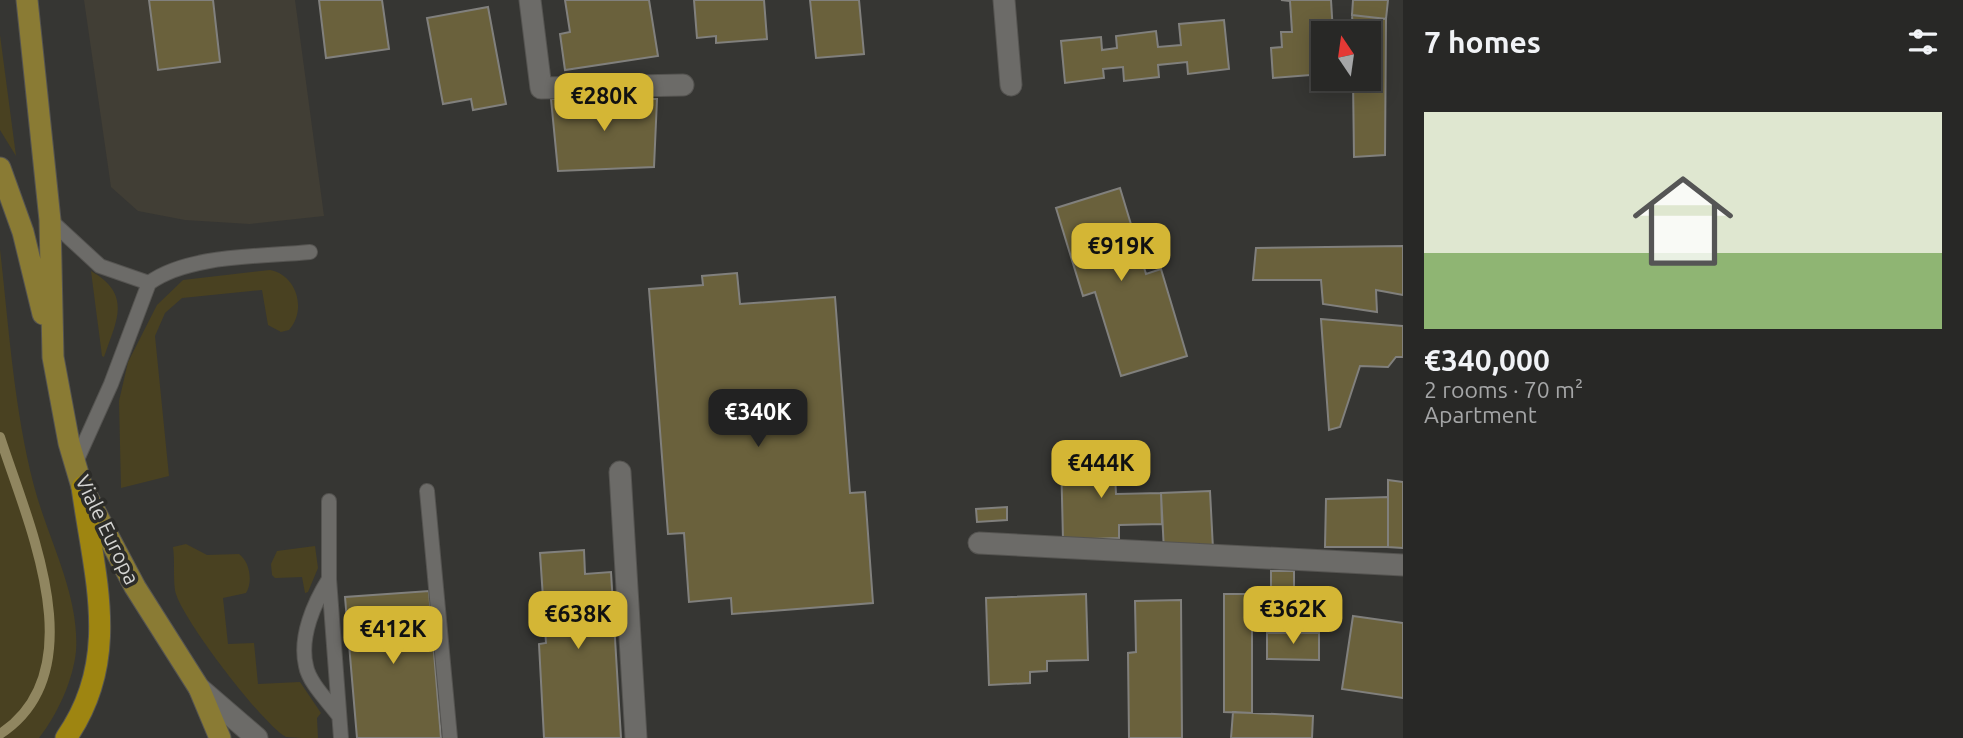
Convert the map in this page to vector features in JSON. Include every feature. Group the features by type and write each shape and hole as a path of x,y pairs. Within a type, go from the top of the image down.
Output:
{"highway":[{"path":"66,738 87,703 99,667 102,633 82,487"}],"main road":[{"name":"Viale Europa","path":"27,0 50,220 53,357"},
{"name":"Viale Europa","path":"0,168 23,232 53,357 62,413 82,487 135,587 200,688 220,738"}],"street":[{"path":"530,0 541,88 683,85"},
{"path":"1004,0 1011,85"},
{"path":"620,472 636,738"},
{"path":"979,544 1403,565"},
{"name":"Viale Europa","path":"200,688 257,738"}],"lane":[{"path":"50,220 100,266 149,283"},
{"path":"75,464 111,384 149,283 163,273 187,265 310,252"},
{"path":"427,491 450,738"},
{"path":"329,502 329,579 341,738"},
{"path":"329,579 315,602 305,655 306,669 340,718"}],"shaded area":[{"path":"84,0 295,0 324,216 250,224 185,220 138,211 111,187"},
{"path":"0,35 16,156 0,130"},
{"path":"0,249 13,369 27,457 40,506 68,589 76,630 76,651 68,686 39,738 0,738"},
{"path":"270,270 287,279 296,294 297,313 289,330 281,332 268,325 262,290 182,298 165,313 155,336 169,476 121,488 119,401 128,362 157,305 183,280"},
{"path":"91,271 104,280 117,299 116,320 104,357 102,356"},
{"path":"186,544 207,555 239,554 243,558 250,578 246,593 223,598 228,644 254,643 258,684 300,682 321,713 317,718 318,738 286,737 275,728 242,692 205,644 175,590 173,547"},
{"path":"315,546 318,568 308,592 305,593 302,577 275,578 272,575 271,564 277,551"}],"building":[{"path":"149,0 213,0 220,62 158,70"},
{"path":"319,0 382,0 389,49 326,58"},
{"path":"565,0 649,0 658,56 565,70 560,34 570,32"},
{"path":"694,0 764,0 767,39 716,43 716,36 697,38"},
{"path":"810,0 859,0 864,54 816,58"},
{"path":"1281,0 1331,0 1332,21 1311,21 1311,75 1273,78 1271,48 1282,47 1281,32 1292,32 1290,1"},
{"path":"1353,0 1388,0 1386,19 1352,15"},
{"path":"488,7 506,104 473,110 471,99 443,104 427,18"},
{"path":"1352,15 1386,19 1385,155 1354,157 1353,91 1381,91 1381,21 1352,21"},
{"path":"1224,20 1229,69 1188,74 1187,62 1158,65 1159,77 1124,81 1123,67 1103,69 1104,78 1065,83 1061,41 1101,37 1102,50 1117,48 1116,36 1156,31 1158,47 1181,45 1179,24"},
{"path":"551,99 657,99 654,167 558,171"},
{"path":"1120,188 1146,274 1161,269 1187,356 1121,376 1095,292 1083,296 1056,208"},
{"path":"1403,246 1403,295 1376,290 1377,312 1323,304 1321,280 1253,280 1256,248"},
{"path":"737,273 740,304 835,297 850,493 865,492 873,603 732,614 731,598 689,602 684,533 668,534 649,289 703,285 702,276"},
{"path":"1321,319 1403,326 1403,357 1396,357 1388,367 1360,366 1340,427 1329,430"},
{"path":"1114,454 1116,494 1161,493 1162,524 1119,525 1119,538 1063,540 1061,456"},
{"path":"1388,480 1403,482 1403,548 1388,547"},
{"path":"1210,491 1213,549 1164,551 1161,493"},
{"path":"1388,497 1388,547 1325,547 1326,499"},
{"path":"1007,507 1007,520 977,522 976,509"},
{"path":"584,550 585,574 611,572 621,738 544,738 539,644 546,643 540,553"},
{"path":"1271,571 1294,571 1294,596 1320,596 1320,626 1252,626 1252,713 1224,712 1224,594 1271,594"},
{"path":"429,591 441,738 357,738 345,597"},
{"path":"1086,594 1088,660 1047,661 1047,671 1030,672 1030,683 989,685 986,598"},
{"path":"1181,600 1182,738 1129,738 1128,653 1136,652 1135,601"},
{"path":"1353,616 1403,623 1403,698 1342,689"},
{"path":"1267,633 1319,633 1319,660 1267,659"},
{"path":"1233,712 1313,716 1312,738 1231,738"}],"waterway":[{"path":"0,437 37,551 46,593 50,634 45,673 29,707 0,734"}]}
